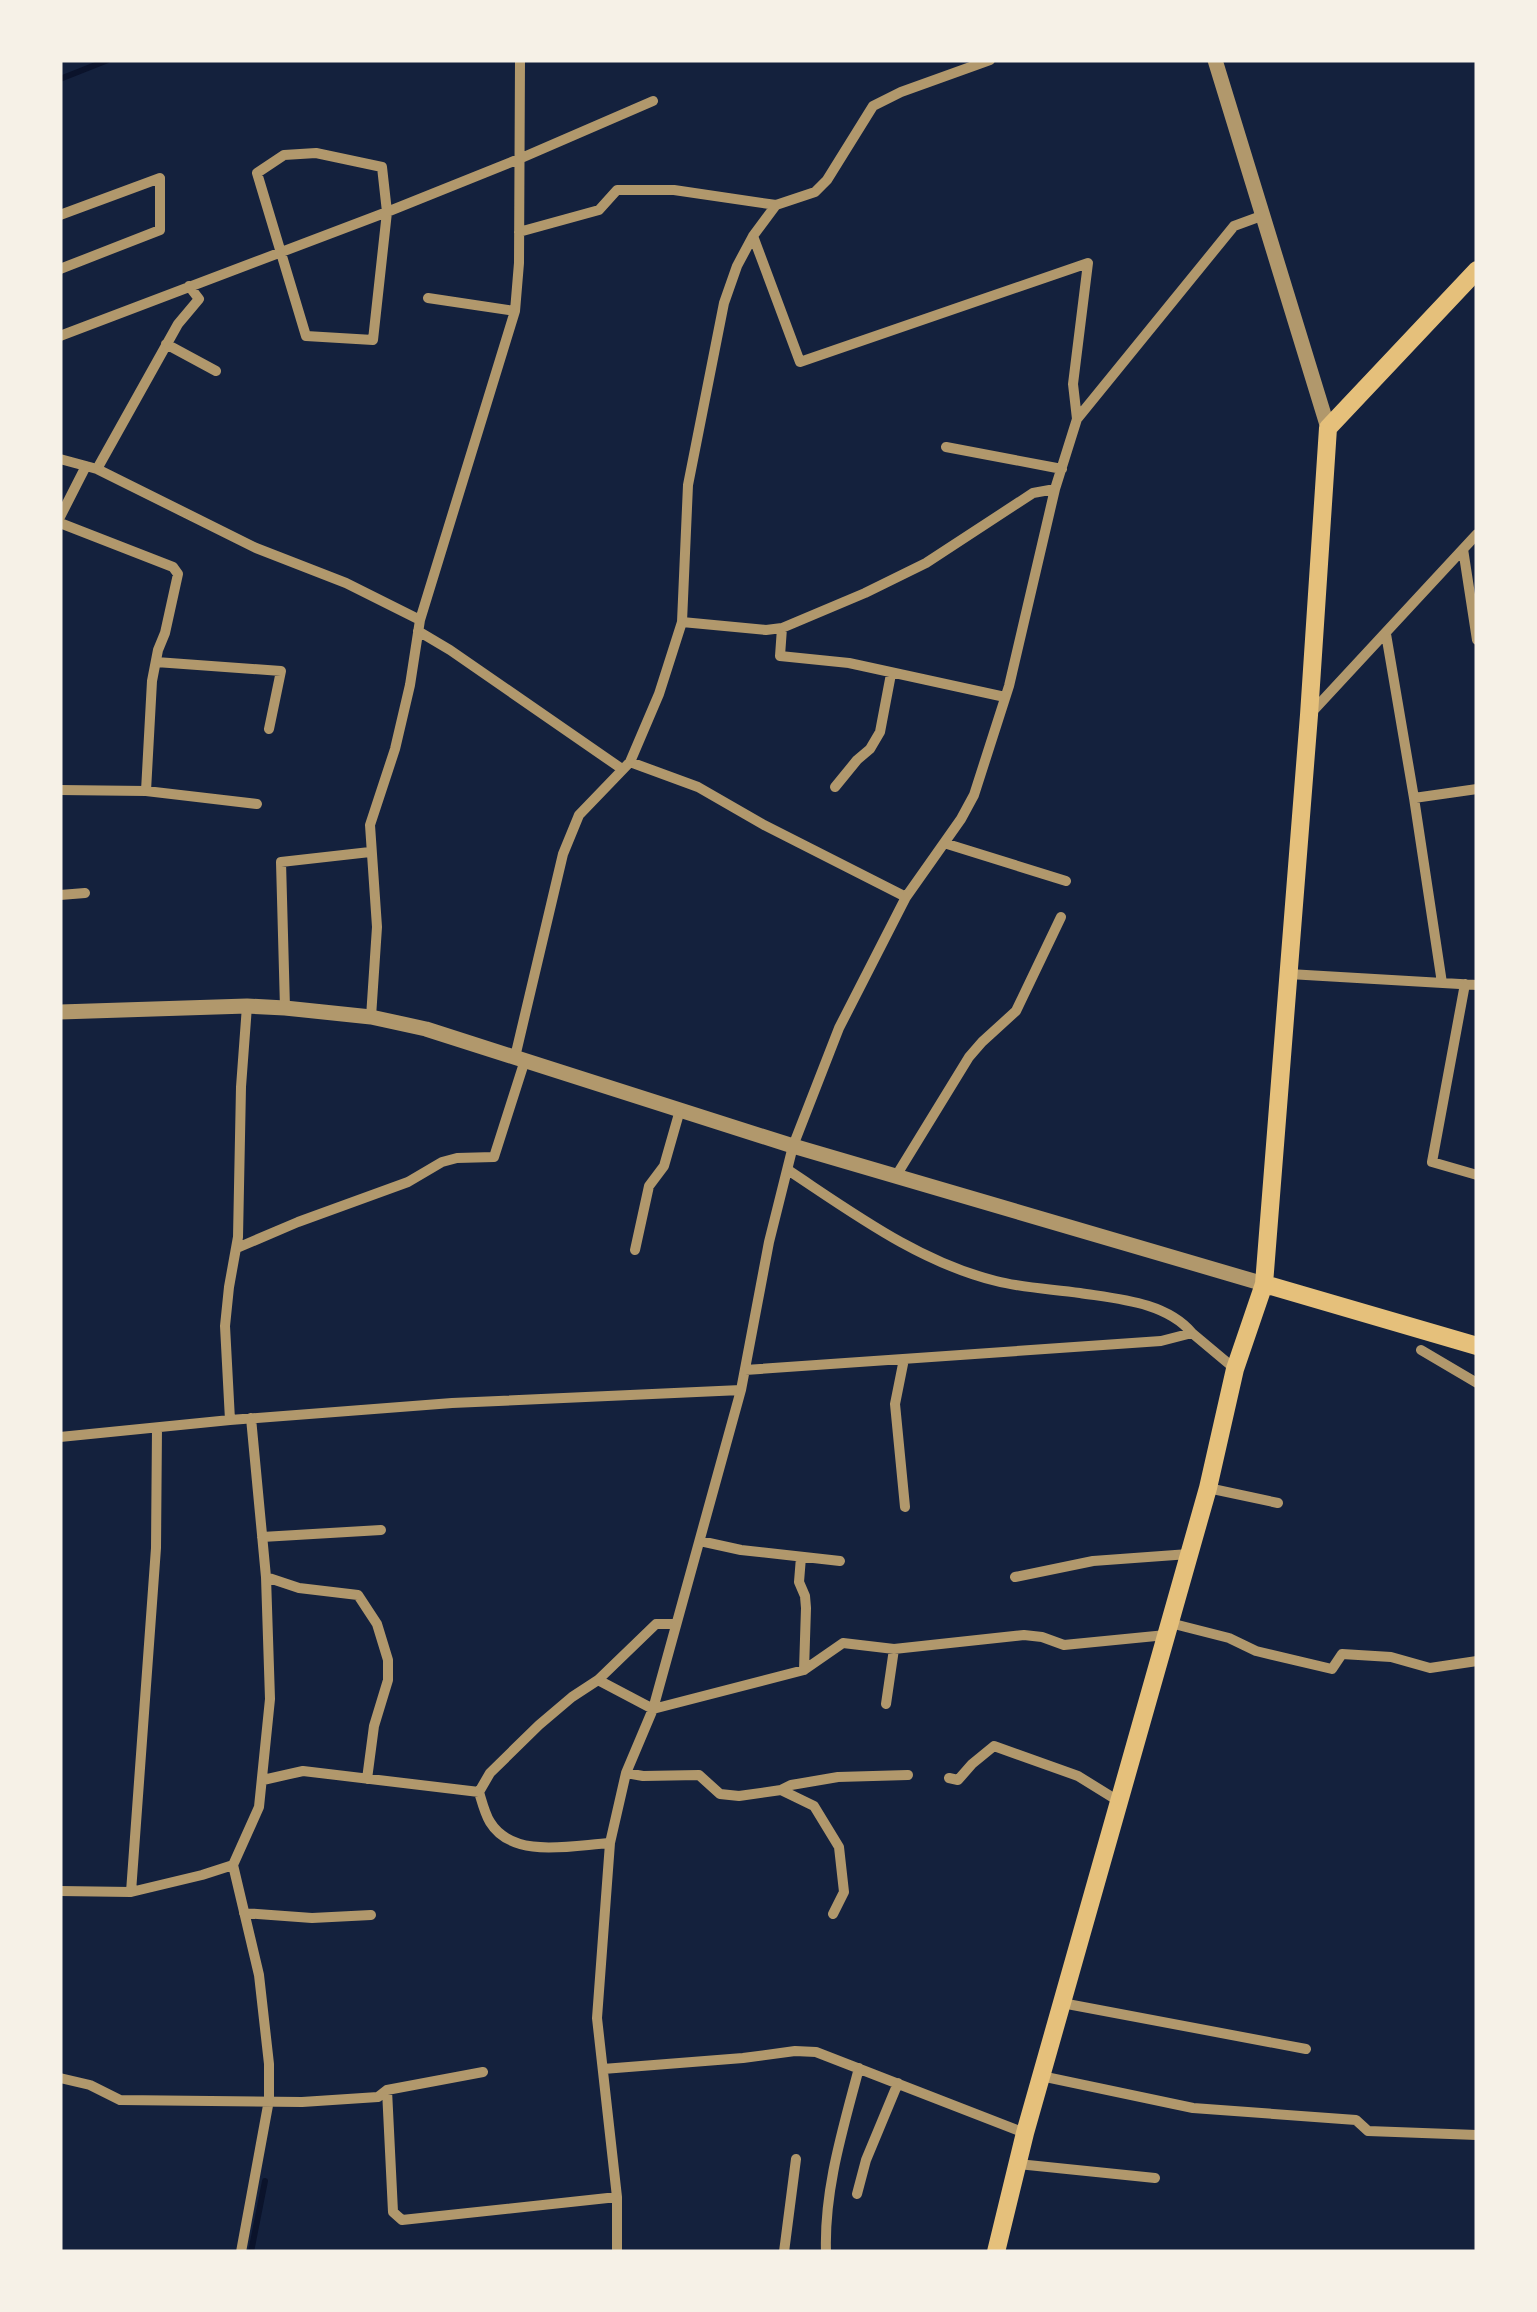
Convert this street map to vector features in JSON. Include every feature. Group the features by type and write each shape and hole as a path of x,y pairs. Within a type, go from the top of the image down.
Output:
{"main road":[{"path":"996,2252 1025,2132 1208,1488 1235,1370 1264,1284 1328,428 1477,270"},
{"path":"1264,1284 1477,1346"}],"street":[{"path":"371,1016 377,928 370,825 395,749 419,625 516,311 520,60"},
{"path":"519,232 599,210 617,190 674,190 776,205 815,192 828,180 873,106 990,60"},
{"path":"1215,60 1328,428"},
{"path":"60,336 388,212 653,102"},
{"path":"316,153 382,168 388,212 374,340 306,336 258,172 284,155 316,153"},
{"path":"60,215 160,178 160,230 60,269"},
{"path":"237,1248 408,1182 442,1162 494,1157 520,1059 563,854 579,815 626,766 659,694 682,622 688,485 724,303 737,266 776,205"},
{"path":"617,2252 617,2197 597,2018 610,1842 626,1773 654,1709 741,1390 769,1242 793,1146 839,1028 906,897 961,820 974,795 1005,697 1055,489 1077,419 1234,226 1264,215"},
{"path":"753,236 800,362 1088,263 1073,384 1077,419"},
{"path":"146,791 152,682 178,574 173,566 60,520 178,324 200,299 189,286"},
{"path":"428,298 516,311"},
{"path":"166,344 216,371"},
{"path":"946,447 1062,469"},
{"path":"60,459 92,468 256,548 346,583 419,625 450,650 626,766 698,787 906,897"},
{"path":"682,622 782,628 926,563 1033,493 1055,489"},
{"path":"1309,715 1477,534"},
{"path":"1463,550 1477,640"},
{"path":"782,628 780,656 848,664 1005,697"},
{"path":"1386,634 1442,983"},
{"path":"156,662 280,670 270,729"},
{"path":"835,788 880,732 891,674"},
{"path":"1414,798 1477,788"},
{"path":"60,790 146,791 257,804"},
{"path":"944,843 1066,880"},
{"path":"285,1008 282,862 370,852"},
{"path":"60,895 85,893"},
{"path":"896,1176 969,1057 1016,1011 1061,917"},
{"path":"1289,974 1471,984 1432,1162 1477,1175"},
{"path":"230,1420 225,1326 237,1248 247,1006"},
{"path":"60,1012 247,1006 371,1016 426,1029 793,1146 1264,1284"},
{"path":"636,1250 648,1186 664,1166 680,1110"},
{"path":"788,1170 876,1228 947,1265 998,1282 1127,1300 1179,1318 1235,1370"},
{"path":"745,1370 1160,1341 1192,1333"},
{"path":"1421,1350 1477,1382"},
{"path":"904,1359 894,1404 905,1506"},
{"path":"60,1437 452,1403 741,1390"},
{"path":"240,2252 268,2100 269,2064 259,1975 233,1865 260,1807 270,1699 266,1577 251,1418"},
{"path":"131,1892 156,1548 157,1428"},
{"path":"1208,1488 1278,1503"},
{"path":"262,1537 381,1530"},
{"path":"700,1541 741,1550 840,1561"},
{"path":"1015,1577 1092,1561 1190,1554"},
{"path":"800,1557 799,1582 806,1608 804,1670"},
{"path":"266,1577 300,1588 358,1595 377,1624 388,1660 388,1680 374,1726 367,1779"},
{"path":"610,1842 527,1848 507,1840 490,1824 479,1792 490,1772 539,1725 598,1680 656,1624 676,1624"},
{"path":"598,1680 654,1709 804,1670 843,1643 894,1649 1024,1635 1064,1645 1169,1629 1229,1638 1256,1650 1332,1669 1342,1654 1391,1657 1430,1668 1477,1662"},
{"path":"886,1704 894,1649"},
{"path":"948,1778 958,1780 994,1746 1078,1776 1120,1802"},
{"path":"264,1780 303,1772 479,1792"},
{"path":"626,1773 699,1775 720,1794 739,1796 838,1777 908,1775"},
{"path":"781,1790 814,1806 838,1847 844,1892 833,1914"},
{"path":"60,1891 131,1892 233,1865"},
{"path":"244,1913 312,1918 371,1915"},
{"path":"1062,2003 1306,2050"},
{"path":"604,2069 796,2050 816,2052 1025,2132"},
{"path":"826,2252 825,2223 836,2155 860,2068"},
{"path":"60,2078 90,2085 120,2100 302,2102 378,2097 387,2090 484,2072"},
{"path":"1041,2076 1193,2108 1356,2120 1368,2130 1477,2135"},
{"path":"858,2194 866,2160 898,2083"},
{"path":"387,2090 393,2212 402,2220 617,2197"},
{"path":"784,2252 796,2159"},
{"path":"1018,2164 1155,2178"}],"waterway":[{"path":"60,79 108,60"},
{"path":"251,2252 265,2181"}]}
